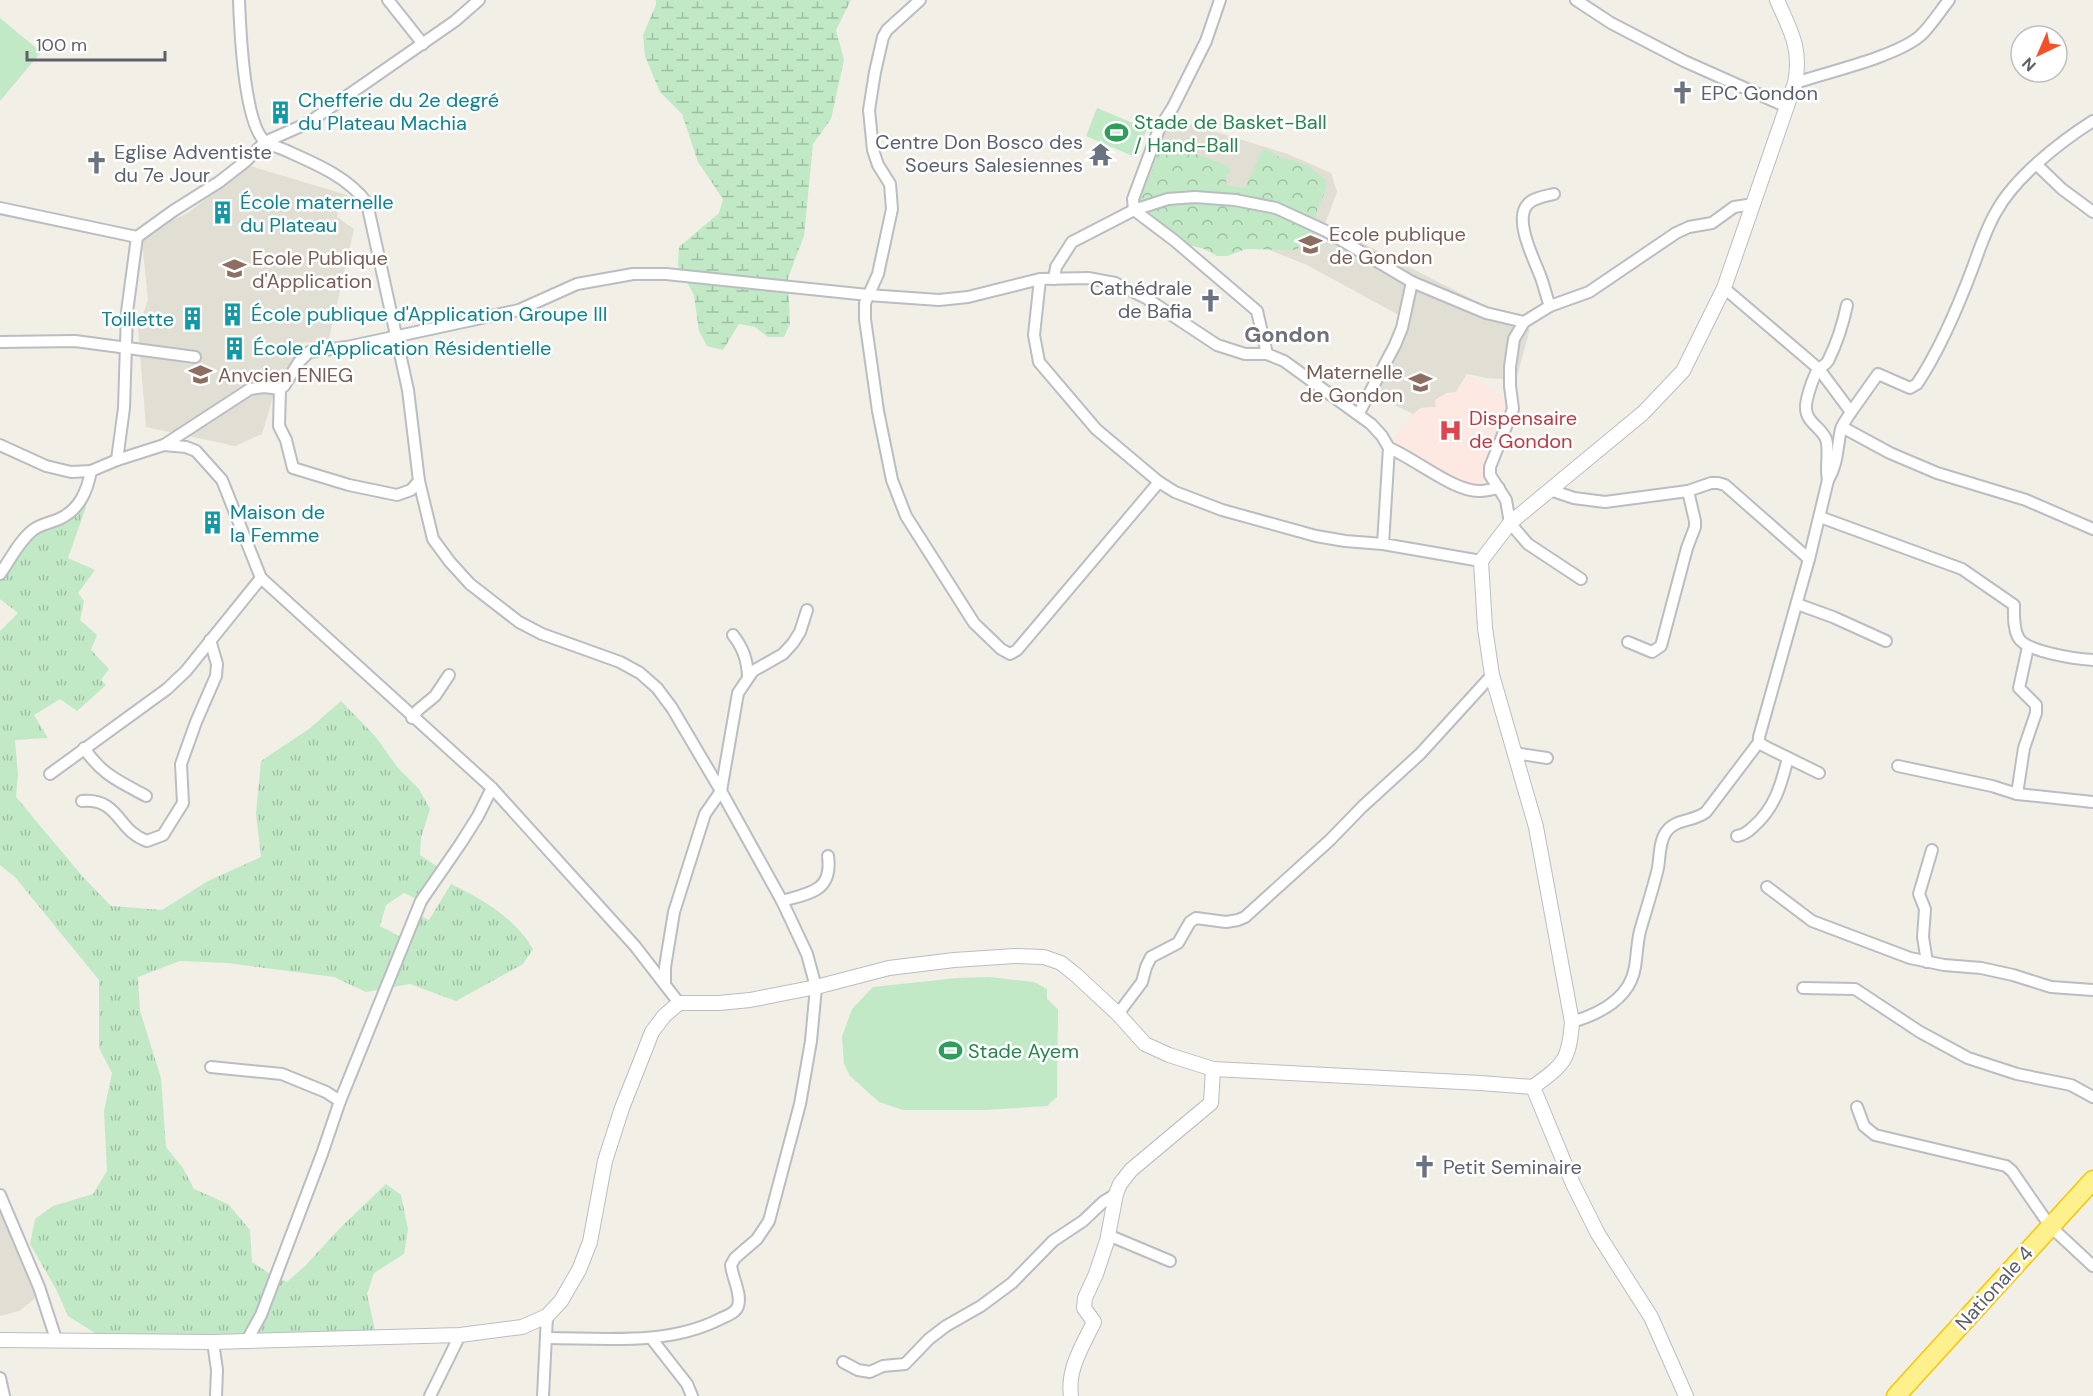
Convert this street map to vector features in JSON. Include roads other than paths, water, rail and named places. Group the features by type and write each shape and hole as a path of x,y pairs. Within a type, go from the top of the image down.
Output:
{"highway":[{"name":"Nationale 4","path":"1896,1396 2093,1180"}],"street":[{"path":"239,0 240,30 249,106 255,127 265,142 328,171 352,186 367,204 408,390 419,481 434,539 470,584 519,622 534,630 620,662 640,673 657,688 672,708 721,791 782,901 807,954 816,987 812,1041 804,1086 769,1221 757,1239 735,1258 731,1265 739,1305 730,1314 700,1329 683,1334 651,1338 546,1338"},
{"path":"388,0 423,44"},
{"path":"117,460 124,408 127,312 137,237 172,211 219,182 246,161 265,142 308,123 455,21 479,0"},
{"path":"920,0 887,30 883,37 874,72 869,110 873,150 878,165 890,184 892,209 878,274 868,295 865,319 878,411 892,480 906,516 974,622 1001,649 1010,654 1017,650 1159,482"},
{"path":"1220,0 1206,40 1173,107 1159,129 1133,199 1134,210 1175,241 1257,311 1267,354"},
{"path":"1576,0 1611,23 1684,61 1785,106"},
{"path":"0,1340 246,1342 460,1335 522,1327 547,1316 561,1301 579,1270 590,1242 605,1161 622,1108 652,1032 664,1016 679,1003 750,1000 816,987 889,968 954,960 1015,956 1044,957 1061,963 1076,975 1151,1047 1213,1069 1533,1087 1555,1071 1570,1048 1572,1022 1536,827 1492,675 1485,628 1481,561 1510,523 1643,413 1672,385 1692,356 1724,288 1785,106 1795,83 1798,52 1777,0"},
{"path":"1795,83 1905,46 1920,35 1949,0"},
{"path":"1572,1022 1589,1017 1608,1006 1626,990 1632,979 1640,930 1658,868 1664,836 1675,824 1697,818 1706,812 1759,742 1828,480 1838,456 1842,427 1878,374 1910,387 1917,384 1928,368 1948,328 1982,242 2006,196 2057,146 2093,121"},
{"path":"2037,165 2093,212"},
{"path":"1550,306 1530,254 1523,228 1523,215 1525,207 1532,201 1554,194"},
{"path":"1054,279 1056,267 1072,242 1134,210 1168,199 1195,197 1235,200 1276,208 1326,231 1412,282 1478,310 1524,322"},
{"path":"1581,579 1528,544 1510,523 1506,500 1490,475 1490,467 1513,409 1510,367 1514,339 1524,322 1550,306 1588,292 1676,233 1689,227 1712,223 1734,207 1754,204"},
{"path":"0,208 137,237"},
{"path":"0,445 46,466 71,472 90,471 164,445 250,389 264,387 280,389 309,352 347,347 519,310 578,284 633,274 677,275 868,295 949,299 968,297 1040,279 1088,278 1115,283 1146,298 1217,345 1245,354 1267,354 1284,361 1359,413 1382,436 1389,448 1440,477 1477,491 1499,489"},
{"path":"1040,279 1034,335 1039,362 1096,429 1159,482 1175,492 1222,510 1316,536 1383,544 1481,561"},
{"path":"1359,413 1395,345 1402,327 1412,282"},
{"path":"1724,288 1819,369 1851,412"},
{"path":"1828,480 1826,440 1818,428 1810,422 1805,407 1819,369 1827,363 1840,332 1847,305"},
{"path":"0,342 75,341 195,357"},
{"path":"280,389 279,426 286,440 293,468 397,495 411,490 419,481"},
{"path":"1842,427 1890,453 1937,473 2026,500 2093,529"},
{"path":"164,445 186,447 196,451 222,480 261,578 412,718 492,788 635,946 679,1003"},
{"path":"1383,544 1389,448"},
{"path":"0,574 32,531 44,523 65,516 75,508 88,488 90,471"},
{"path":"1550,490 1574,498 1605,502 1688,491 1711,483 1719,483 1725,485 1809,559"},
{"path":"1628,642 1652,652 1661,646 1687,548 1695,527 1688,491"},
{"path":"1820,517 1962,569 2014,605 2014,622 2018,639 2028,647 2093,660"},
{"path":"50,774 167,689 186,671 261,578"},
{"path":"1797,604 1886,640"},
{"path":"665,984 665,967 674,912 705,814 721,791 738,693 753,670 783,654 793,644 800,632 807,610"},
{"path":"733,635 742,648 748,676"},
{"path":"82,801 92,800 104,804 130,831 147,841 163,835 168,829 183,803 181,764 216,676 217,664 210,640"},
{"path":"2017,794 2024,748 2036,714 2036,705 2019,688 2028,647"},
{"path":"412,718 435,696 449,675"},
{"path":"1118,1014 1142,982 1146,967 1155,953 1178,943 1190,922 1196,918 1226,922 1245,916 1330,840 1420,754 1492,675"},
{"path":"1759,742 1819,773"},
{"path":"84,748 94,763 107,775 146,796"},
{"path":"1514,753 1547,758"},
{"path":"1737,836 1746,833 1770,809 1779,790 1788,758"},
{"path":"1898,766 1992,786 2017,794 2093,802"},
{"path":"246,1342 253,1332 272,1287 340,1101 421,901 478,816 492,788"},
{"path":"1927,962 1923,937 1925,909 1918,894 1932,850"},
{"path":"782,901 818,890 825,884 829,864 828,856"},
{"path":"1767,886 1812,921 1868,944 1927,962 1981,968 2051,987 2093,990"},
{"path":"1803,988 1856,989 1920,1032 1968,1058 2017,1074 2071,1085 2093,1097"},
{"path":"211,1067 282,1074 326,1092 340,1101"},
{"path":"1071,1396 1071,1374 1085,1337 1094,1322 1084,1308 1085,1298 1096,1274 1108,1235 1120,1184 1131,1170 1211,1102 1213,1069"},
{"path":"1533,1087 1573,1184 1598,1234 1651,1317 1686,1396"},
{"path":"1857,1107 1864,1126 1875,1135 2006,1166 2012,1171 2050,1226 2093,1266"},
{"path":"843,1362 858,1370 870,1372 883,1366 905,1364 929,1339 1012,1283 1053,1241 1083,1221 1103,1202 1116,1194"},
{"path":"0,1195 39,1287 56,1339"},
{"path":"1108,1235 1170,1261"},
{"path":"543,1396 547,1316"},
{"path":"430,1396 460,1335"},
{"path":"651,1338 687,1384 692,1396"},
{"path":"213,1342 217,1370 216,1396"},
{"path":"0,1378 4,1396"}],"place":[{"name":"EPC Gondon","path":"1683,93"},
{"name":"Chefferie du 2e degré du Plateau Machia","path":"280,112"},
{"name":"Stade de Basket-Ball / Hand-Ball","path":"1116,133"},
{"name":"Centre Don Bosco des Soeurs Salesiennes","path":"1101,154"},
{"name":"Eglise Adventiste du 7e Jour","path":"96,163"},
{"name":"École maternelle du Plateau","path":"222,213"},
{"name":"Ecole publique de Gondon","path":"1311,245"},
{"name":"Ecole Publique d'Application","path":"234,269"},
{"name":"Cathédrale de Bafia","path":"1210,300"},
{"name":"École publique d'Application Groupe III","path":"233,314"},
{"name":"Toillette","path":"192,319"},
{"name":"École d'Application Résidentielle","path":"235,348"},
{"name":"Anvcien ENIEG","path":"200,375"},
{"name":"Maternelle de Gondon","path":"1421,383"},
{"name":"Dispensaire de Gondon","path":"1451,430"},
{"name":"Maison de la Femme","path":"212,523"},
{"name":"Stade Ayem","path":"950,1051"},
{"name":"Petit Seminaire","path":"1425,1167"}],"district":[{"name":"Gondon","path":"1287,334"}]}
